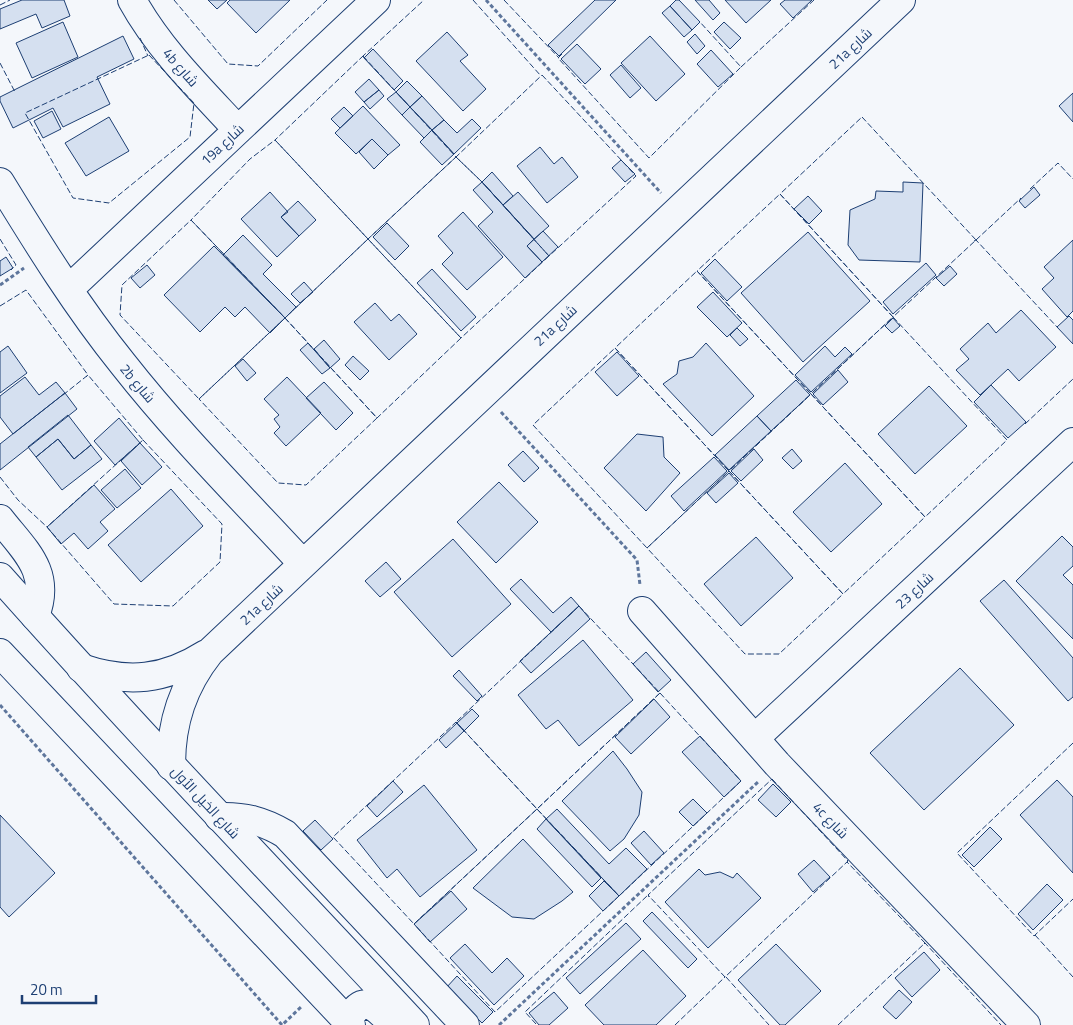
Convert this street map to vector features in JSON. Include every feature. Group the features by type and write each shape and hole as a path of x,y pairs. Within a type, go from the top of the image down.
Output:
{"street":[{"name":"4b شارع","path":"132,0 154,35 174,61 238,130"},
{"name":"19a شارع","path":"69,289 376,0"},
{"name":"21a شارع","path":"171,766 172,738 180,705 197,668 210,652 901,0"},
{"name":"2b شارع","path":"0,182 96,328 150,398 303,564"},
{"name":"شارع 23","path":"754,738 1069,454"},
{"path":"0,519 36,565 41,591 35,616"},
{"name":"شارع الخيل الأول","path":"0,576 171,766 414,1025"},
{"name":"4c شارع","path":"642,610 777,764 1026,1025"},
{"name":"21a شارع","path":"81,668 109,676 138,678 157,676 176,670 210,652"},
{"path":"0,653 350,1023 356,1008 362,1004 369,1004 376,1007 393,1025"},
{"path":"219,817 236,816 253,819 270,825 284,834 465,1025"}],"path":[{"path":"486,0 677,210"},
{"path":"484,393 637,560 642,610"},
{"path":"0,705 282,1025 319,991"},
{"path":"499,1025 777,764"}],"building":[{"path":"22,0 64,0 70,16 42,28 36,14 0,29 0,9"},
{"path":"208,0 227,0 217,9"},
{"path":"230,0 290,0 256,33 227,3"},
{"path":"595,0 616,0 559,56 548,45"},
{"path":"676,0 679,0 700,22 692,30 670,6"},
{"path":"695,0 709,0 720,13 713,20"},
{"path":"725,0 771,0 746,23"},
{"path":"785,0 812,0 793,18 780,4"},
{"path":"670,6 692,30 684,37 662,13"},
{"path":"63,22 78,57 32,78 16,43"},
{"path":"724,22 741,38 730,49 714,32"},
{"path":"447,32 468,55 460,61 486,89 463,111 416,61"},
{"path":"695,34 705,46 697,54 687,42"},
{"path":"123,36 134,59 97,77 110,104 63,127 53,108 13,128 0,101 0,97"},
{"path":"650,36 685,74 656,101 621,63"},
{"path":"577,44 601,69 585,84 561,59"},
{"path":"373,49 403,81 394,90 364,58"},
{"path":"711,50 733,74 718,87 697,64"},
{"path":"621,65 641,88 630,98 610,75"},
{"path":"369,79 379,90 364,102 355,92"},
{"path":"407,81 422,96 410,107 396,92"},
{"path":"379,90 384,96 370,109 364,102"},
{"path":"396,92 410,107 402,115 387,99"},
{"path":"1073,93 1073,122 1059,106"},
{"path":"422,96 444,120 432,130 410,107"},
{"path":"363,106 400,145 388,155 372,139 356,154 335,133"},
{"path":"344,107 353,116 340,128 331,119"},
{"path":"410,107 432,130 424,138 402,115"},
{"path":"52,111 61,129 43,138 34,121"},
{"path":"109,117 129,151 86,176 65,143"},
{"path":"472,119 481,128 454,154 432,130 444,120 457,133"},
{"path":"432,130 454,154 442,165 420,142"},
{"path":"372,139 388,155 374,169 359,152"},
{"path":"540,147 554,164 562,157 578,177 547,203 517,166"},
{"path":"621,160 635,174 625,182 612,168"},
{"path":"492,172 513,196 503,205 482,182"},
{"path":"482,182 534,239 527,246 542,262 525,278 478,226 493,212 473,190"},
{"path":"903,182 923,183 920,262 859,260 848,245 850,210 875,199 876,191 903,192"},
{"path":"1034,187 1040,195 1025,208 1019,201"},
{"path":"270,192 288,212 281,217 299,236 277,257 241,219"},
{"path":"518,192 549,226 534,239 503,205"},
{"path":"808,196 822,211 809,224 794,209"},
{"path":"298,201 316,220 299,236 281,217"},
{"path":"463,212 503,257 467,290 442,264 453,253 438,236"},
{"path":"387,223 409,246 395,260 373,237"},
{"path":"543,231 558,247 542,262 527,246"},
{"path":"808,232 870,301 803,362 741,293"},
{"path":"243,235 272,265 263,274 296,307 285,318 223,255"},
{"path":"1073,240 1073,311 1067,317 1042,289 1054,278 1044,267"},
{"path":"214,246 285,318 270,333 245,307 235,317 225,307 200,332 164,295"},
{"path":"6,257 13,268 0,276 0,261"},
{"path":"715,259 742,287 727,301 701,273"},
{"path":"926,263 936,275 893,314 883,302"},
{"path":"147,265 155,275 140,288 131,278"},
{"path":"950,266 957,274 944,286 936,278"},
{"path":"432,269 476,317 461,331 417,283"},
{"path":"304,282 313,292 300,303 291,294"},
{"path":"713,292 742,323 727,337 697,307"},
{"path":"375,303 391,321 399,314 417,334 389,360 354,322"},
{"path":"1021,310 1056,347 1019,381 1008,369 980,395 956,370 969,359 960,349 988,323 996,333"},
{"path":"1069,316 1073,320 1073,344 1057,327"},
{"path":"893,318 900,326 892,333 885,326"},
{"path":"737,328 748,339 740,346 730,335"},
{"path":"324,340 340,359 330,368 314,349"},
{"path":"308,343 330,368 322,374 300,350"},
{"path":"706,343 754,396 712,436 663,384 677,374 679,361 693,357"},
{"path":"8,346 27,373 0,393 0,352"},
{"path":"825,346 835,357 845,347 852,354 811,392 795,375"},
{"path":"617,352 639,376 617,396 595,372"},
{"path":"353,356 369,371 360,380 345,365"},
{"path":"243,359 256,373 247,381 235,366"},
{"path":"838,370 848,382 823,405 813,394"},
{"path":"25,377 39,395 56,382 65,393 13,434 0,417 0,396"},
{"path":"287,377 321,413 286,446 274,433 280,427 274,419 279,415 264,399"},
{"path":"796,380 810,395 771,431 757,416"},
{"path":"324,382 353,413 336,430 306,398"},
{"path":"991,385 1026,422 1008,438 974,402"},
{"path":"929,386 967,426 915,474 878,434"},
{"path":"65,393 77,409 0,470 0,444"},
{"path":"68,415 91,445 74,459 58,439 36,457 28,447"},
{"path":"757,416 771,431 729,470 715,455"},
{"path":"119,418 140,443 115,465 94,441"},
{"path":"637,434 663,437 664,457 680,473 646,511 604,468"},
{"path":"58,439 74,459 91,445 102,459 62,490 36,457"},
{"path":"140,443 162,467 142,485 121,461"},
{"path":"754,449 763,460 741,481 731,471"},
{"path":"792,449 802,461 793,469 782,458"},
{"path":"523,451 539,468 524,482 508,465"},
{"path":"714,457 727,471 684,511 671,496"},
{"path":"845,463 882,504 831,552 793,512"},
{"path":"125,469 141,488 117,508 101,490"},
{"path":"729,473 738,483 716,503 707,493"},
{"path":"499,482 538,522 496,563 457,522"},
{"path":"94,485 115,509 100,522 108,531 88,549 74,533 61,544 47,527"},
{"path":"171,489 203,526 141,582 108,545"},
{"path":"1062,536 1073,547 1073,566 1063,575 1073,585 1073,639 1016,581"},
{"path":"756,537 793,578 741,626 704,584"},
{"path":"453,539 511,604 452,657 394,592"},
{"path":"386,562 401,579 380,597 365,581"},
{"path":"521,579 553,613 571,597 579,606 551,632 510,589"},
{"path":"1004,580 1073,658 1073,697 1068,701 980,601"},
{"path":"579,606 590,619 531,673 520,661"},
{"path":"583,640 633,700 579,746 558,720 546,729 518,695"},
{"path":"646,652 671,680 658,692 633,664"},
{"path":"960,668 1014,725 924,810 870,753"},
{"path":"459,670 482,696 477,701 453,676"},
{"path":"654,699 670,717 631,754 615,737"},
{"path":"472,709 479,716 464,731 457,723"},
{"path":"457,723 464,731 446,748 439,740"},
{"path":"700,736 741,781 724,797 682,752"},
{"path":"613,751 642,792 639,815 624,839 610,851 562,801"},
{"path":"1057,780 1073,797 1073,873 1020,815"},
{"path":"393,781 403,792 377,817 367,806"},
{"path":"773,784 791,802 776,817 758,800"},
{"path":"424,785 477,850 420,897 397,869 387,878 357,840"},
{"path":"693,799 707,813 693,826 679,812"},
{"path":"557,809 609,864 626,848 647,869 619,896 546,819"},
{"path":"0,815 55,873 9,917 0,907"},
{"path":"546,819 601,878 592,887 537,829"},
{"path":"315,820 333,839 321,850 303,831"},
{"path":"990,827 1002,839 974,867 962,855"},
{"path":"644,831 664,853 651,865 631,843"},
{"path":"523,839 573,892 534,919 512,917 473,888"},
{"path":"814,860 830,877 813,892 798,874"},
{"path":"699,869 705,875 720,872 733,878 737,873 761,898 708,948 665,902"},
{"path":"604,881 619,896 603,911 589,896"},
{"path":"1047,884 1063,900 1033,930 1018,914"},
{"path":"451,891 467,909 430,942 414,924"},
{"path":"652,912 697,959 688,968 643,921"},
{"path":"626,923 641,939 580,994 566,978"},
{"path":"465,944 492,973 507,958 524,976 494,1005 450,958"},
{"path":"776,944 821,991 785,1025 780,1025 738,980"},
{"path":"643,950 686,996 656,1025 604,1025 585,1005"},
{"path":"924,952 940,970 912,997 895,978"},
{"path":"457,976 493,1012 482,1023 446,988"},
{"path":"899,990 912,1002 896,1019 883,1007"},
{"path":"554,992 568,1008 549,1025 539,1025 529,1013"}],"fence":[{"path":"0,5 10,0"},
{"path":"174,0 228,64 258,66 327,0"},
{"path":"364,58 363,56 424,0"},
{"path":"473,0 541,76"},
{"path":"504,0 559,58"},
{"path":"741,67 814,0"},
{"path":"562,54 558,58 649,158 741,67 699,21"},
{"path":"140,38 148,56"},
{"path":"149,55 194,103 190,137 109,203 73,198 25,113 149,55"},
{"path":"363,56 456,157 368,239 275,140 363,56"},
{"path":"0,63 15,92"},
{"path":"542,75 636,176 549,256 482,182 456,157 542,75"},
{"path":"862,117 976,240 893,317 780,194 862,117"},
{"path":"275,140 368,239 285,318 191,220 250,159 275,140"},
{"path":"456,157 482,182 549,256 461,338 368,239 456,157"},
{"path":"1030,189 1058,163 1073,179"},
{"path":"780,194 893,317 811,394 697,271 780,194"},
{"path":"976,240 1021,198"},
{"path":"191,220 285,318 199,399 120,315 122,285 191,220"},
{"path":"0,239 16,265 11,270"},
{"path":"368,239 461,338 377,418 285,318 368,239"},
{"path":"974,241 976,240 1058,328"},
{"path":"697,271 811,394 729,471 615,348 697,271"},
{"path":"0,306 26,290 88,375 86,377"},
{"path":"893,317 1007,440 925,517 811,394 893,317"},
{"path":"285,318 377,418 306,485 278,483 199,399 285,318"},
{"path":"615,348 729,471 647,548 533,425 615,348"},
{"path":"63,395 88,375 143,440"},
{"path":"1025,424 1073,379"},
{"path":"811,394 925,517 843,594 729,471 811,394"},
{"path":"143,440 222,524 220,562 173,606 114,604 47,527 143,440"},
{"path":"729,471 843,594 779,654 745,654 647,548 729,471"},
{"path":"0,477 18,500 48,526"},
{"path":"579,606 660,693 537,809 456,722 579,606"},
{"path":"660,693 741,781 619,896 537,809 660,693"},
{"path":"456,722 537,809 414,924 333,837 456,722"},
{"path":"1073,743 957,853 1034,936 1073,899"},
{"path":"772,779 848,861 725,977 648,895 772,779"},
{"path":"537,809 619,896 495,1012 414,924 537,809"},
{"path":"838,1025 925,943 847,862"},
{"path":"536,1024 525,1012 648,895 649,897"},
{"path":"1035,935 1073,977"},
{"path":"924,944 1001,1025"},
{"path":"675,1025 725,977"},
{"path":"726,977 769,1025"}]}
